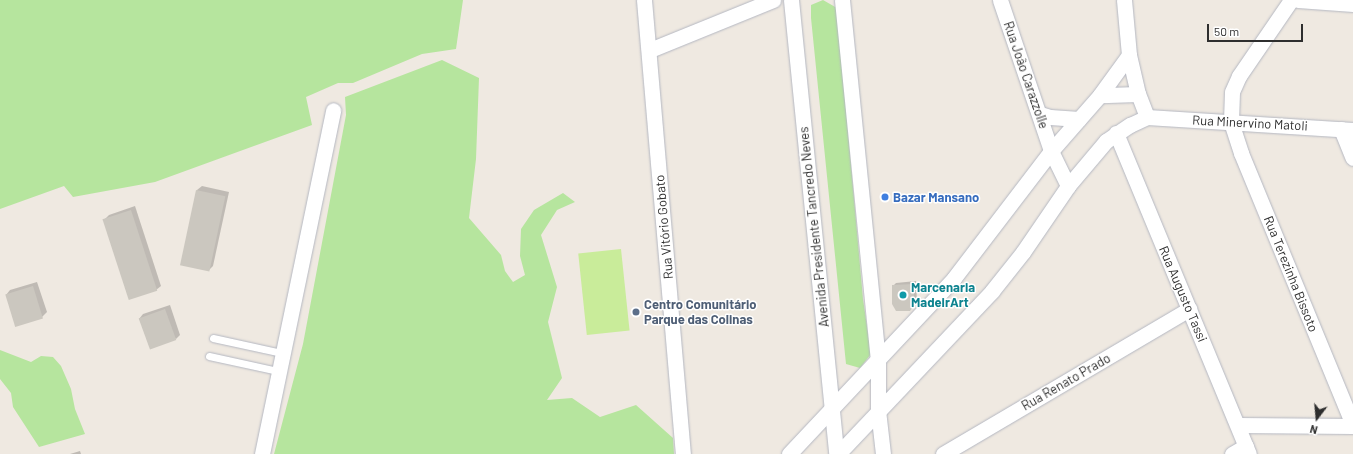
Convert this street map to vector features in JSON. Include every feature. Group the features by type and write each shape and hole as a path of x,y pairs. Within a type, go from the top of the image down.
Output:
{"street":[{"name":"Rua Vitório Gobato","path":"644,0 650,50 683,454"},
{"path":"650,50 773,0"},
{"name":"Avenida Presidente Tancredo Neves","path":"791,0 837,454"},
{"path":"842,0 878,361 878,410 883,454"},
{"name":"Rua João Carazzolle","path":"1000,0 1040,114 1051,151 1068,186"},
{"path":"837,454 992,291 1023,252 1068,186 1116,133 1147,117 1138,94 1129,55 1124,0"},
{"name":"Rua Terezinha Bissoto","path":"1291,0 1239,76 1232,92 1231,122 1241,153 1353,425"},
{"path":"1298,0 1353,4"},
{"path":"788,454 878,361 954,278 1051,151 1100,95 1129,55"},
{"path":"1100,95 1138,94"},
{"path":"262,454 333,110"},
{"path":"1040,114 1056,118 1079,119"},
{"name":"Rua Minervino Matoli","path":"1147,117 1347,129"},
{"path":"1347,129 1353,158"},
{"name":"Rua Augusto Tassi","path":"1116,133 1248,450"},
{"name":"Rua Renato Prado","path":"943,454 1189,309"},
{"path":"1238,426 1353,425"},
{"path":"1232,454 1248,450"}],"lane":[{"path":"213,338 282,353"},
{"path":"209,356 278,371"}],"green space":[{"path":"0,0 463,0 456,49 422,54 353,83 338,83 306,97 312,125 155,182 73,197 64,186 0,209"},
{"path":"823,0 837,8 863,299 871,354 860,368 846,364 811,18 811,5"},
{"path":"442,60 479,78 476,159 469,218 501,255 505,271 513,282 525,275 520,256 521,229 534,210 563,193 575,202 557,210 541,235 557,287 548,322 562,378 547,400 572,398 600,417 636,405 673,438 674,454 274,454 303,344 346,115 345,97"},
{"path":"621,249 630,331 587,335 578,253"},
{"path":"0,350 31,362 41,356 53,357 61,366 71,389 75,409 85,434 39,447 13,407 11,393 0,379"}],"building":[{"path":"196,190 225,196 209,272 180,265"},
{"path":"131,210 157,291 129,300 102,219"},
{"name":"Marcenaria MadeirArt","path":"914,284 914,306 910,311 896,311 892,304 892,285"},
{"path":"33,286 43,319 15,327 5,294"},
{"path":"165,309 176,340 150,350 139,319"}],"place":[{"name":"Bazar Mansano","path":"885,197"},
{"name":"Marcenaria MadeirArt","path":"903,295"},
{"name":"Centro Comunitário Parque das Colinas","path":"636,312"}]}
